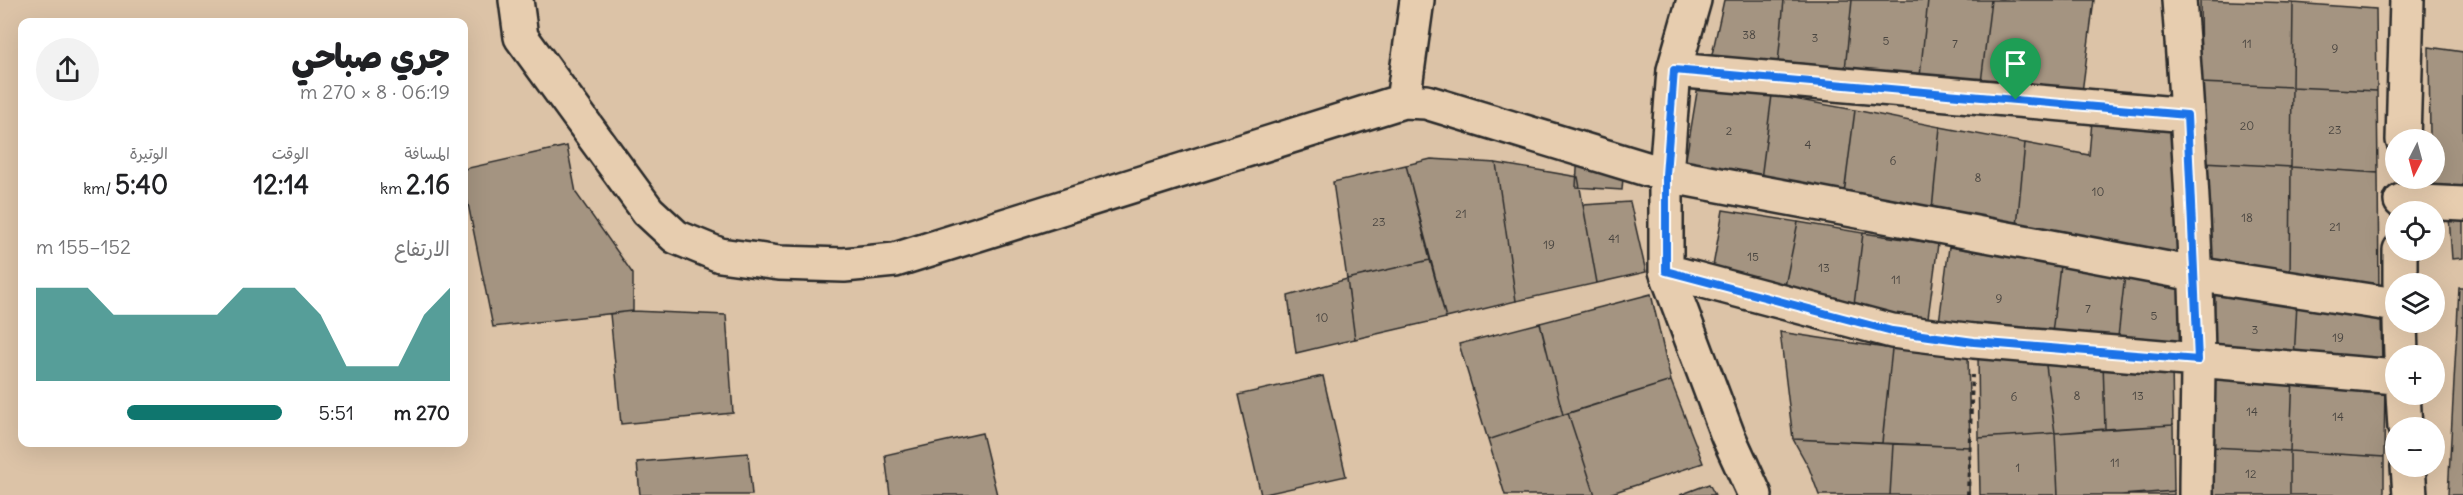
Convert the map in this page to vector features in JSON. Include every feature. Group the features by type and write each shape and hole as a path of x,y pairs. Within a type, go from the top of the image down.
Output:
{"street":[{"path":"516,0 521,37 648,211 676,237 720,255 779,263 844,265 895,260 1403,101 1426,102 1666,175 2195,274 2385,303"},
{"path":"1403,101 1417,0"},
{"path":"1694,0 1674,70 1666,175 1666,271 1728,436 1755,495"},
{"path":"2179,0 2187,115 2198,360 2196,495"},
{"path":"2403,129 2407,0"},
{"path":"1674,70 2187,115"},
{"path":"2401,197 2463,204"},
{"path":"1666,271 1892,331 1974,342 2385,376"},
{"path":"2409,477 2410,495"}],"path":[{"path":"1968,495 1974,342"}],"building":[{"path":"1724,0 1784,0 1777,74 1709,68"},
{"path":"1784,0 1852,0 1844,80 1777,74"},
{"path":"1852,0 1928,0 1919,86 1844,80"},
{"path":"1928,0 1991,0 1980,91 1919,86"},
{"path":"1991,0 2094,0 2081,100 1980,91"},
{"path":"2200,0 2293,3 2292,87 2201,83"},
{"path":"2293,3 2376,9 2377,91 2292,87"},
{"path":"2429,47 2463,52 2463,192 2431,190 2445,189 2445,129 2430,129"},
{"path":"1699,80 1772,95 1761,179 1685,165"},
{"path":"2201,83 2292,87 2291,167 2203,162"},
{"path":"2292,87 2377,91 2378,173 2291,167"},
{"path":"1772,95 1855,110 1844,194 1761,179"},
{"path":"1855,110 1940,127 1932,210 1844,194"},
{"path":"2172,120 2178,255 2017,226 2025,143 2089,155 2092,121"},
{"path":"1940,127 2025,143 2017,226 1932,210"},
{"path":"567,146 576,193 633,274 633,311 493,327 468,204 468,168"},
{"path":"1578,152 1625,154 1622,190 1576,187"},
{"path":"1431,159 1496,163 1516,301 1446,318 1406,165"},
{"path":"2203,162 2291,167 2290,280 2204,267"},
{"path":"1496,163 1578,177 1597,283 1516,301"},
{"path":"1406,165 1430,260 1347,279 1333,182"},
{"path":"2291,167 2378,173 2379,293 2290,280"},
{"path":"1630,202 1646,272 1597,283 1583,205"},
{"path":"1723,210 1798,222 1782,301 1709,289"},
{"path":"2463,216 2463,258 2452,259 2449,217"},
{"path":"1798,222 1863,233 1853,313 1782,301"},
{"path":"1863,233 1938,244 1927,325 1853,313"},
{"path":"1949,247 2060,265 2051,342 1938,330"},
{"path":"1430,260 1446,318 1355,339 1347,279"},
{"path":"2060,265 2125,275 2117,346 2051,342"},
{"path":"2125,275 2190,285 2183,350 2117,346"},
{"path":"1347,279 1355,339 1296,353 1288,296"},
{"path":"2459,288 2463,288 2463,495 2448,495"},
{"path":"2215,289 2297,302 2294,360 2213,355"},
{"path":"1651,294 1671,381 1563,415 1540,323"},
{"path":"2297,302 2381,315 2382,365 2294,360"},
{"path":"633,311 726,315 733,413 621,424 610,314"},
{"path":"1540,323 1563,415 1488,440 1459,344"},
{"path":"1780,332 1892,349 1882,443 1793,439"},
{"path":"1892,349 1968,353 1970,447 1882,443"},
{"path":"1978,354 2045,358 2055,433 1979,438"},
{"path":"2045,358 2103,361 2105,429 2055,433"},
{"path":"2103,361 2172,365 2173,425 2105,429"},
{"path":"2213,369 2293,374 2290,451 2212,447"},
{"path":"2293,374 2385,381 2384,457 2290,451"},
{"path":"1323,376 1346,476 1261,495 1238,395"},
{"path":"1671,381 1703,463 1606,495 1595,495 1568,413"},
{"path":"1568,413 1595,495 1505,495 1488,440"},
{"path":"2173,425 2174,491 2121,495 2058,495 2055,433"},
{"path":"982,433 997,495 890,495 885,455"},
{"path":"2055,433 2058,495 1980,495 1979,438"},
{"path":"1793,439 1893,444 1890,495 1819,495 1809,468"},
{"path":"1893,444 1970,447 1969,495 1890,495"},
{"path":"2212,447 2290,451 2290,495 2211,495"},
{"path":"2290,451 2384,457 2384,495 2290,495"},
{"path":"748,453 752,495 640,495 637,462"},
{"path":"1709,484 1715,495 1680,495"},
{"path":"2174,491 2174,495 2121,495"}],"route":[{"path":"1674,70 2016,100 2187,115 2198,360 1974,342 1892,331 1666,271 1666,175 1674,70"}]}
